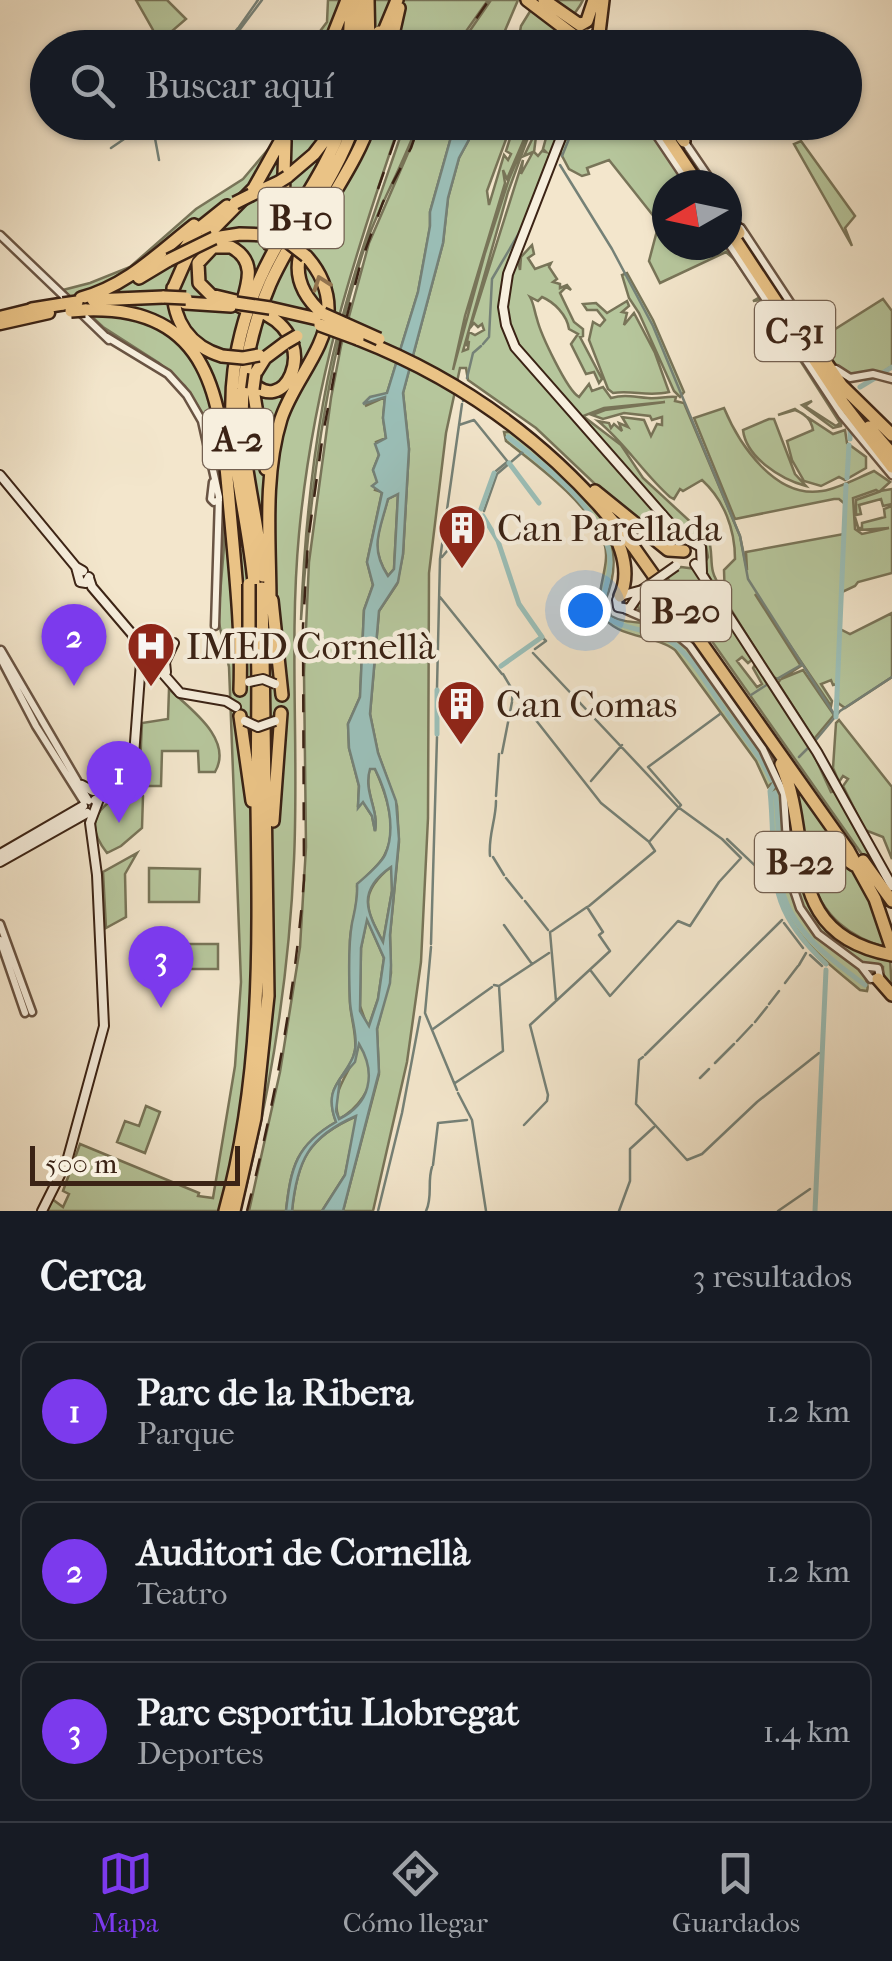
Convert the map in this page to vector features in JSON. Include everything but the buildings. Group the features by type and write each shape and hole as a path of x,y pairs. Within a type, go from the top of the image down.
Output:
{"highway":[{"path":"336,30 349,0"},
{"path":"348,30 349,0"},
{"path":"361,30 367,0"},
{"path":"367,0 379,30"},
{"path":"364,30 367,0"},
{"path":"387,30 400,0"},
{"path":"394,30 400,0"},
{"path":"527,0 574,27"},
{"path":"541,0 577,30"},
{"path":"574,27 587,22 598,0"},
{"path":"598,0 599,30"},
{"path":"167,296 188,256 254,188 281,140"},
{"path":"239,308 281,216 287,140"},
{"path":"74,305 123,282 195,224 283,179 327,140"},
{"name":"B-10","path":"239,308 320,174 335,140"},
{"path":"264,606 261,550 245,457 243,398 278,268 333,176 340,140"},
{"path":"270,508 253,389 255,374 265,358 321,323 304,290 299,255 362,140"},
{"path":"675,140 679,144"},
{"path":"677,140 689,170"},
{"path":"681,140 701,170"},
{"path":"167,296 189,239 231,204"},
{"path":"0,324 74,305 128,284 214,238 240,234 267,235 288,242 306,256 326,290 326,321 321,339 280,421 272,459 273,927 268,977"},
{"name":"C-31","path":"742,237 849,402 892,454"},
{"path":"239,308 211,296 199,283 198,263 213,247 232,246 246,259 249,279 239,308 224,388 224,449 239,607 239,698 258,890"},
{"name":"C-31","path":"742,250 892,469"},
{"path":"167,296 183,329 199,345 222,356 242,358 288,341"},
{"name":"B-20","path":"0,316 32,309 167,296 270,310 378,339 426,360 546,441 595,490 642,548 851,844 892,930"},
{"path":"74,305 139,316 164,327 184,344 200,362 212,385 224,449"},
{"name":"A-2","path":"225,1211 242,1138 259,995 255,593 234,462 231,402 239,308"},
{"name":"A-2","path":"234,1211 262,1075 268,977 264,606 237,427 239,308"},
{"path":"255,350 248,368 253,383 266,391 284,387 292,376 295,352 288,332 270,310"},
{"path":"794,316 856,400 890,429"},
{"name":"B-20","path":"321,323 475,393 574,477 635,549 848,850 868,885 890,952"},
{"path":"243,398 246,424 262,453 266,474"},
{"path":"873,453 892,469"},
{"path":"574,477 606,518 619,544 628,601"},
{"path":"595,490 668,550 689,553"},
{"path":"239,698 249,627 242,505"},
{"path":"270,571 278,689"},
{"path":"239,607 252,644 256,700"},
{"path":"272,825 278,717"},
{"name":"B-22","path":"765,734 791,792 800,862 810,896 822,915 842,934 861,946 890,952"},
{"path":"851,844 892,900"},
{"name":"B-22","path":"868,885 850,861 838,856 822,859 810,875 816,897 835,923 858,939 890,952"},
{"path":"872,974 892,995"}],"main road":[{"path":"594,30 598,0"},
{"path":"562,140 506,282 503,306 508,334 526,362 689,553 817,752 892,886"},
{"path":"0,476 132,634 139,641 158,640 161,648 139,678 136,761 130,776 90,809 0,862"},
{"path":"628,601 689,553"},
{"path":"139,641 136,652 192,695"},
{"path":"166,672 165,662 174,643"},
{"path":"150,660 173,687 192,695 239,698 263,679 278,689 278,717 258,726 239,698"},
{"path":"82,785 97,792 118,787"},
{"path":"0,854 90,809"},
{"path":"44,1210 66,1161 105,1019 90,809"}],"street":[{"path":"661,140 684,170"},
{"path":"679,144 699,170"},
{"path":"742,229 815,340 845,377 878,374 892,379"},
{"path":"0,235 116,346 157,370 178,388 195,412 208,447 219,516 213,624"},
{"path":"740,260 842,415 873,453"},
{"path":"628,601 640,616 670,629 690,646 768,756 786,801 788,866 797,902 806,920 824,940 872,974"},
{"path":"0,650 90,809"},
{"path":"40,723 82,785 90,809"},
{"path":"0,924 28,1013 0,940"}],"green space":[{"path":"136,0 167,0 186,19 173,30 153,30"},
{"path":"328,0 488,0 467,30 321,30 327,22"},
{"path":"491,0 518,0 505,30 470,30"},
{"path":"537,0 583,0 560,30 520,30"},
{"path":"274,140 394,140 337,325 305,479 295,615 291,904 283,993 260,1124 240,1211 47,1211 52,1199 63,1207 69,1194 63,1191 80,1144 199,1193 198,1196 213,1198 235,1066 241,982 229,667 218,619 224,547 222,502 202,415 185,386 159,363 103,327 63,290 130,267 196,209 243,179"},
{"path":"399,140 411,140 364,249 339,340 315,479 301,620 305,542 319,425 334,349 351,287"},
{"path":"414,140 450,140 430,212 418,292 387,393 365,406 385,397 386,438 376,442 379,455 373,470 378,482 375,490 382,492 367,562 373,585 364,610 360,697 348,724 349,748 359,786 358,805 363,802 375,831 368,776 370,768 375,769 391,823 388,846 381,860 357,886 350,940 355,1050 334,1089 332,1109 336,1122 312,1139 298,1159 286,1211 249,1211 280,1072 300,947 306,847 304,673 309,562 331,398 369,243"},
{"path":"469,140 506,140 487,191 489,205 504,155 508,160 511,154 506,151 510,140 524,140 507,179 503,170 505,183 465,316 453,370 485,253 526,140 463,351 468,349 469,332 475,335 484,330 482,324 478,327 474,323 470,328 523,160 521,174 533,152 524,156 532,140 536,140 534,152 538,156 546,152 545,140 559,140 505,275 501,303 508,338 681,541 682,547 678,550 633,520 536,428 468,380 466,368 460,368 446,433 429,573 428,818 421,962 407,1062 373,1211 343,1211 379,1074 377,1029 391,973 390,935 399,842 397,806 378,753 370,714 379,611 397,584 403,554 409,449 403,393 443,243 448,198 459,158"},
{"path":"565,140 657,140 678,170 652,170 652,214 609,160 587,168 589,174 582,176 569,169 560,152"},
{"path":"801,141 855,216 845,228 852,246 794,144"},
{"path":"532,245 534,254 528,258 535,269 551,263 549,267 557,279 553,282 560,284 560,288 567,285 571,290 566,287 560,293 574,322 583,329 580,337 602,379 599,383 594,372 586,374 571,344 578,334 569,329 559,310 542,297 538,301 530,297 544,337 568,384 579,397 589,384 592,391 603,387 611,398 676,397 675,401 684,403 740,536 747,570 746,552 844,534 845,504 834,499 735,519 694,418 724,408 749,452 774,478 789,486 822,491 874,471 890,482 880,491 892,489 892,504 883,506 881,499 859,505 861,514 856,515 856,500 879,492 853,498 855,529 862,534 889,528 859,530 858,528 862,528 862,523 885,517 884,509 892,506 892,573 858,582 842,592 840,629 850,634 892,613 892,677 845,708 838,703 837,684 833,685 831,680 821,684 831,706 755,594 801,666 781,679 803,670 834,715 814,739 778,683 780,680 773,677 725,600 724,570 735,559 727,516 716,497 702,480 680,489 674,499 670,497 617,439 598,421 609,423 611,428 614,424 622,431 619,423 628,427 622,417 644,420 651,436 657,424 662,425 662,417 652,420 650,416 624,413 603,419 592,415 665,402 604,408 583,416 621,445 643,478 708,538 719,594 703,566 708,557 706,546 687,537 533,366 516,339 508,317 510,279 514,262 518,260 520,270 521,257"},
{"path":"652,250 652,260 709,260 660,283 649,261"},
{"path":"735,260 738,260 842,418 841,426 833,428 802,405 812,401 805,406 836,426 840,423 766,307 756,310 764,304 761,300 753,301 760,297"},
{"path":"627,273 653,320 684,392 680,397 629,298 622,275"},
{"path":"883,299 892,311 892,366 883,372 852,377 837,367 820,343 821,338"},
{"path":"627,301 629,306 622,312 627,313 624,325 634,313 669,392 613,393 608,389 589,340 593,322 600,326 605,320 597,310 587,310 583,304 596,303 607,313"},
{"path":"805,416 833,434 845,430 847,443 866,457 866,468 845,480 839,477 821,486 804,481 787,441 813,430"},
{"path":"774,419 795,474 806,486 775,472 750,449 743,430"},
{"path":"504,432 510,432 553,464 591,503 605,524 612,548 613,573 605,601 611,616 663,628 692,654 726,697 767,763 776,779 768,787 756,761 675,650 621,630 606,620 601,613 600,595 606,555 599,531 563,488 506,441"},
{"path":"398,494 394,569 388,576 377,547 379,530 388,499"},
{"path":"681,567 696,569 753,659 748,663 742,657 737,661 757,687 762,684 753,668 756,663 809,744 831,792 836,791 892,890 892,897 666,576"},
{"path":"656,584 779,765 794,820 799,875 818,915 890,958 892,992 883,979 883,967 868,966 847,953 819,931 803,908 791,865 789,803 773,760 691,643 671,627 640,613 636,599"},
{"path":"169,689 214,736 219,748 215,772 199,772 198,751 162,751 161,786 131,786 140,766 142,723 168,719"},
{"path":"839,720 892,787 892,859 883,837 865,830 843,786 848,779 843,776 839,782 833,768"},
{"path":"787,768 848,856 840,854 809,871"},
{"path":"779,784 789,875 799,910 816,934 863,974 867,991 860,990 815,951 782,905 772,847 771,793"},
{"path":"131,788 143,796 142,828 107,853 95,831 95,822 104,807"},
{"path":"137,853 125,874 126,917 106,928 103,872"},
{"path":"827,859 849,863 874,906 888,948 850,931 822,903 812,877"},
{"path":"392,866 383,942 369,911 369,893"},
{"path":"149,868 200,869 199,902 149,902"},
{"path":"367,919 384,958 378,999 368,1028 360,1006 361,948"},
{"path":"176,944 218,944 218,969 176,969"},
{"path":"359,1043 371,1065 370,1082 358,1104 339,1119 339,1089"},
{"path":"146,1106 160,1112 145,1153 117,1142 125,1121 139,1126"},
{"path":"357,1116 345,1175 322,1211 292,1211 297,1178 308,1152 327,1133"}],"water":[{"path":"450,140 469,140 459,158 448,198 443,243 403,393 409,449 403,554 398,582 379,611 370,714 378,753 396,801 399,839 390,983 377,1029 379,1072 343,1211 322,1211 345,1175 356,1116 316,1142 297,1178 292,1211 286,1211 298,1159 312,1139 336,1122 332,1101 340,1079 336,1111 339,1119 364,1097 369,1077 359,1044 355,1062 340,1079 356,1044 349,962 357,884 383,859 390,834 387,800 375,769 370,769 368,777 375,831 363,802 358,808 359,786 349,748 348,724 360,697 364,610 373,585 367,562 382,493 372,486 377,482 373,470 379,455 375,444 386,438 385,397 363,404 370,397 387,393 418,292 430,212","holes":["398,494 394,569 388,576 382,566 379,530 388,499","391,867 392,891 383,942 373,921 369,893","367,920 384,958 369,1026 360,1011 361,948"]}],"waterway":[{"path":"239,27 258,0"},
{"path":"240,30 262,0"},
{"path":"338,9 339,0"},
{"path":"111,148 123,140"},
{"path":"155,140 159,160"},
{"path":"562,156 569,140"},
{"path":"560,165 612,249 653,326 740,536 748,579 836,717"},
{"path":"483,344 489,337 492,279 522,228"},
{"path":"467,378 473,353 481,346"},
{"path":"884,372 892,367"},
{"path":"860,387 875,378"},
{"path":"437,688 440,559 462,404"},
{"path":"459,425 474,420 508,462"},
{"path":"850,430 850,439"},
{"path":"508,437 572,492 599,527 610,563 603,603 606,617 676,645 724,709"},
{"path":"847,478 849,445"},
{"path":"484,511 497,474 525,450"},
{"path":"496,471 507,462"},
{"path":"509,463 539,503"},
{"path":"481,509 494,473"},
{"path":"836,717 846,485"},
{"path":"442,557 479,513"},
{"path":"483,516 498,541 519,604 542,637 501,666"},
{"path":"440,597 502,674"},
{"path":"535,649 546,641 542,637"},
{"path":"533,653 678,807 741,858 719,882 690,926 678,921 610,996 591,971"},
{"path":"775,680 801,665"},
{"path":"503,674 513,691 512,700"},
{"path":"815,741 840,711 892,677"},
{"path":"751,695 768,684"},
{"path":"437,690 437,734"},
{"path":"513,691 601,803 648,841"},
{"path":"502,753 512,702"},
{"path":"727,713 771,780"},
{"path":"587,907 610,951 556,1001 550,932 552,931 587,907 589,906 655,851 649,842 681,805 648,767 720,714"},
{"path":"431,944 437,737"},
{"path":"591,781 622,745"},
{"path":"799,757 810,746"},
{"path":"496,796 499,754"},
{"path":"775,783 770,791 774,865 781,903 805,942 826,964"},
{"path":"775,793 779,871 788,907 808,937 865,985"},
{"path":"490,856 496,801"},
{"path":"727,839 767,877"},
{"path":"493,857 504,875"},
{"path":"506,878 522,898"},
{"path":"525,901 548,930"},
{"path":"645,1055 782,920"},
{"path":"784,923 803,948"},
{"path":"504,925 532,964"},
{"path":"431,947 425,1013 457,1090"},
{"path":"494,985 499,986 549,953"},
{"path":"799,965 806,953"},
{"path":"810,955 822,966"},
{"path":"785,983 798,966"},
{"path":"815,1211 826,970"},
{"path":"455,1083 503,1051 499,986"},
{"path":"433,1029 492,987"},
{"path":"769,1004 779,991"},
{"path":"524,1125 548,1095 530,1025 555,1002"},
{"path":"755,1022 767,1007"},
{"path":"378,1211 420,1017"},
{"path":"737,1041 752,1025"},
{"path":"715,1063 734,1044"},
{"path":"643,1057 639,1060 636,1104 687,1160 702,1154 757,1102 819,1053"},
{"path":"700,1078 709,1069"},
{"path":"458,1093 472,1120 486,1211"},
{"path":"433,1165 438,1123 467,1120"},
{"path":"619,1211 630,1181 630,1149 654,1127"},
{"path":"426,1211 432,1167"},
{"path":"778,1211 810,1189"}],"railway":[{"path":"468,30 489,0"},
{"path":"378,189 395,140"},
{"path":"247,1211 283,1047 300,922 304,880 303,626 308,541 323,434 361,262 383,202 414,140"}],"place":[{"name":"Can Parellada","path":"462,570"},
{"name":"Auditori de Cornellà","path":"74,686"},
{"name":"IMED Cornellà","path":"151,688"},
{"name":"Can Comas","path":"461,746"},
{"name":"Parc de la Ribera","path":"119,823"},
{"name":"Parc esportiu Llobregat","path":"161,1008"}]}
